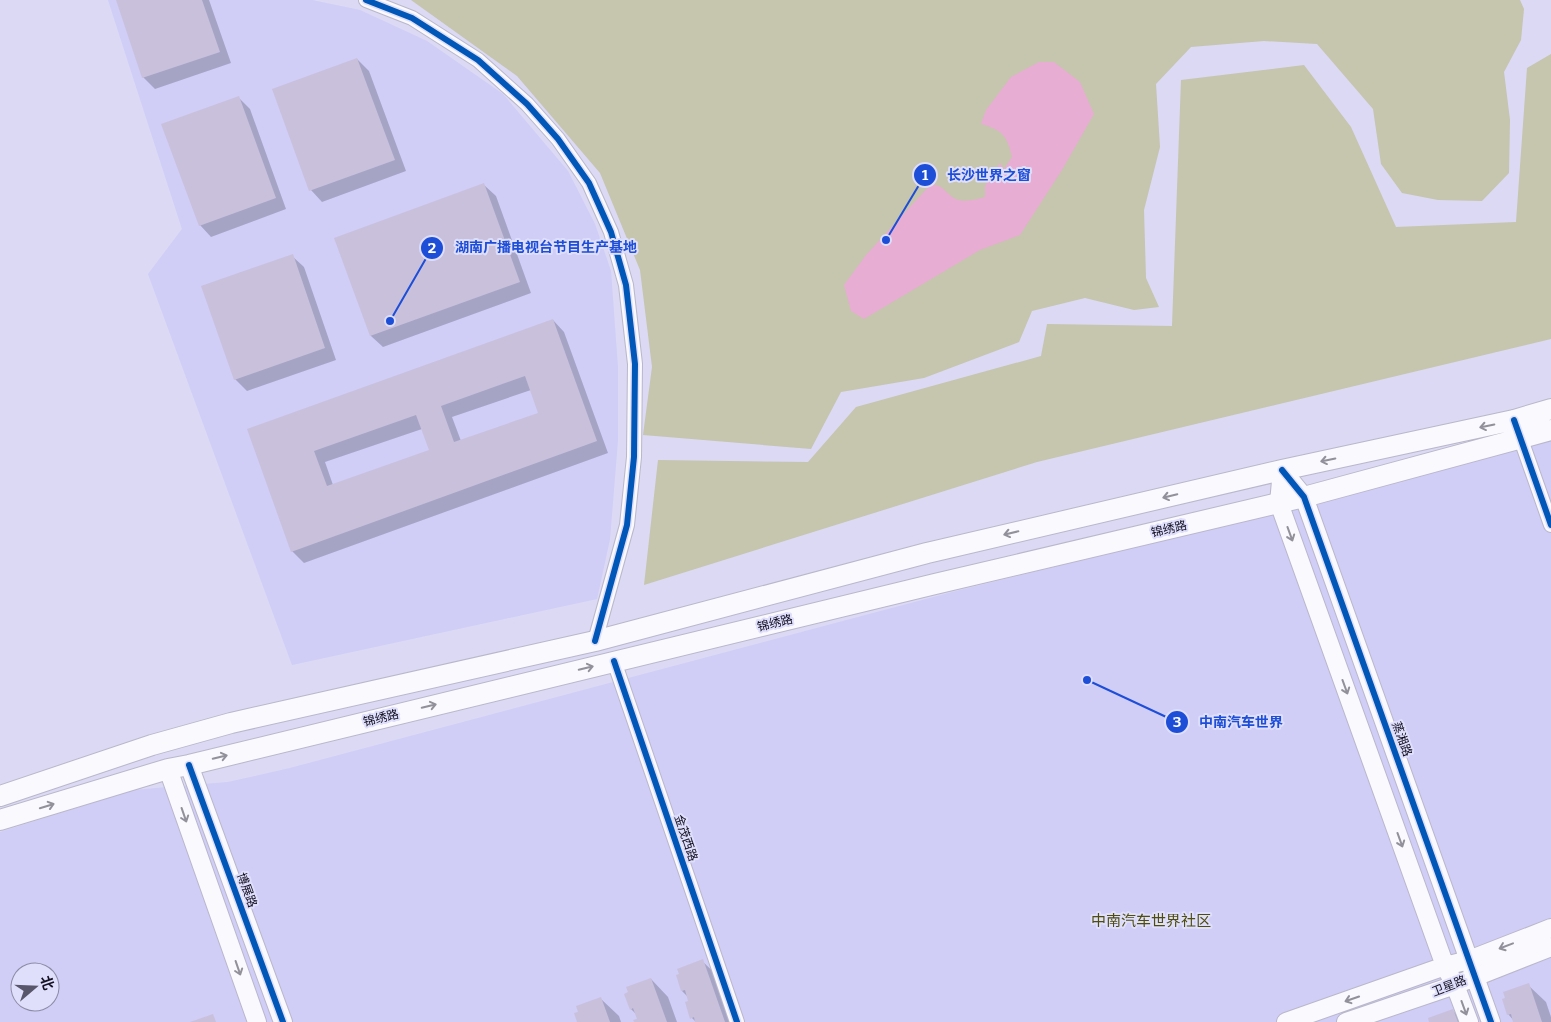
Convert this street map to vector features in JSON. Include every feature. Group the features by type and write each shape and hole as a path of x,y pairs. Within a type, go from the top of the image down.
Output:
{"main road":[{"name":"锦绣路","path":"0,820 168,768 189,765 614,661 1304,497 1517,430 1551,409"},
{"name":"锦绣路","path":"0,796 152,745 231,723 595,641 927,553 1282,470 1517,430 1551,430"}],"street":[{"path":"366,0 412,18 478,60 527,104 558,139 589,183 611,232 626,285 635,364 634,457 627,525 595,641"},
{"path":"1517,430 1551,525"},
{"path":"1282,470 1279,502 1445,966 1455,984 1469,1022"},
{"name":"蒸湘路","path":"1282,470 1304,497 1491,1022"},
{"name":"金茂西路","path":"614,661 737,1022"},
{"name":"博展路","path":"189,765 283,1022"},
{"path":"168,768 257,1022"},
{"path":"1286,1022 1445,966 1472,968 1551,928"},
{"name":"卫星路","path":"1346,1022 1455,984 1472,968 1551,947"}],"shaded area":[{"path":"108,0 312,0 360,10 427,41 503,94 568,171 595,224 611,271 618,368 618,440 610,539 597,599 292,665 148,274 182,229"},
{"path":"1039,62 1054,62 1080,82 1094,114 1062,170 1020,235 980,250 864,319 851,311 844,285 866,255 931,184 941,187 951,196 963,201 985,197 985,186 1000,163 1004,169 1012,157 1003,134 981,124 986,110 1011,77"},
{"path":"1551,439 1551,1022 0,1022 0,832 133,790 228,782 290,768 956,591 1361,492"}],"green space":[{"path":"411,0 1520,0 1524,9 1521,40 1504,72 1510,120 1509,173 1482,201 1438,200 1402,193 1381,164 1373,109 1317,44 1264,41 1191,47 1156,84 1160,147 1144,210 1146,278 1159,307 1134,310 1085,298 1032,311 1019,342 924,378 841,392 811,449 643,435 652,367 640,270 600,173 517,76"},
{"path":"1551,54 1551,339 1037,462 644,585 658,460 808,462 856,407 1041,356 1047,324 1172,326 1181,80 1304,65 1351,127 1396,227 1516,222 1527,68"}],"building":[{"path":"116,0 202,0 220,52 142,78"},
{"path":"357,58 395,160 309,191 272,89"},
{"path":"239,96 276,198 199,226 161,124"},
{"path":"484,183 520,282 370,336 334,238"},
{"path":"293,254 325,348 234,380 201,286"},
{"path":"553,319 597,441 291,552 247,429","holes":["525,376 538,413 454,442 441,406","416,415 429,450 327,486 314,451"]},
{"path":"703,959 725,1022 695,1022 694,1017 690,1019 685,1002 688,1001 685,990 681,991 676,975 679,974 677,969"},
{"path":"651,978 667,1022 634,1022 633,1020 637,1019 633,1008 630,1010 624,994 628,992 626,987"},
{"path":"1529,983 1542,1022 1513,1022 1511,1014 1507,1015 1502,999 1505,998 1503,992"},
{"path":"601,997 610,1022 577,1022 574,1013 578,1012 576,1006"},
{"path":"1453,1009 1458,1022 1429,1022 1428,1018"},
{"path":"213,1014 216,1022 190,1022"}],"cycle path":[{"path":"366,0 412,18 478,60 527,104 558,139 589,183 611,232 626,285 635,364 634,457 627,525 595,641"},
{"path":"1514,420 1551,525"},
{"path":"1282,470 1304,497 1491,1022"},
{"path":"614,661 737,1022"},
{"path":"189,765 283,1022"}],"place":[{"name":"长沙世界之窗","path":"886,240"},
{"name":"湖南广播电视台节目生产基地","path":"390,321"},
{"name":"中南汽车世界","path":"1087,680"}],"district":[{"name":"中南汽车世界社区","path":"1151,921"}]}
